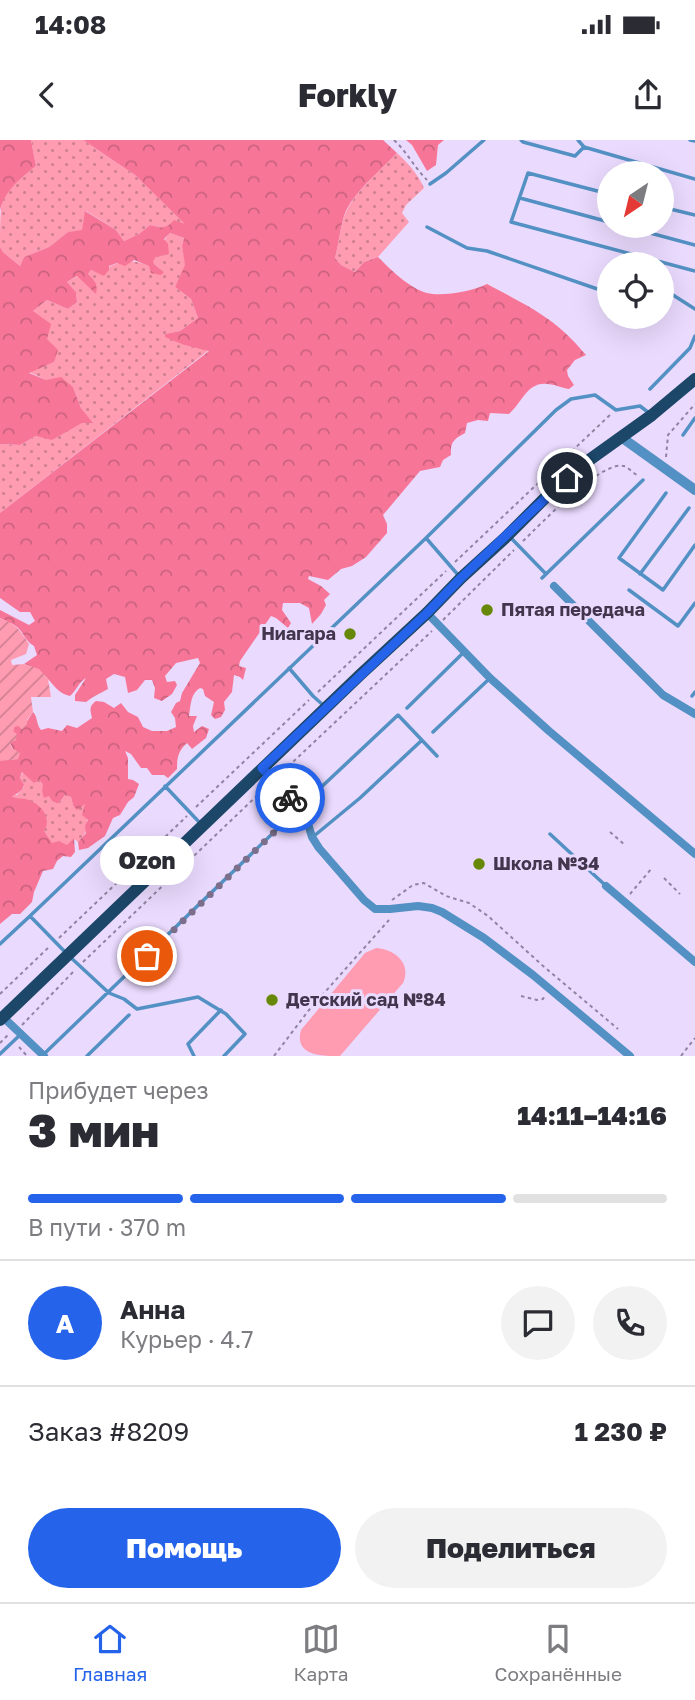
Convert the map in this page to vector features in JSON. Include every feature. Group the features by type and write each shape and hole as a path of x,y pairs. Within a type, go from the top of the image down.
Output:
{"main road":[{"path":"2,1018 564,481 695,379"}],"street":[{"path":"621,437 695,490"},
{"path":"554,586 663,695 695,714"},
{"path":"427,613 490,678 695,854"},
{"path":"262,768 306,817 312,837 319,848 375,909 418,906 442,912 484,938 533,975 630,1056"},
{"path":"606,886 695,962"},
{"path":"2,1018 43,1056"}],"lane":[{"path":"430,184 484,140"},
{"path":"521,140 575,156 584,147"},
{"path":"579,140 584,147 695,179"},
{"path":"597,191 528,173 511,222 695,271"},
{"path":"519,198 597,219"},
{"path":"674,210 695,215"},
{"path":"427,227 467,248 487,251 597,289"},
{"path":"669,238 695,245"},
{"path":"674,296 695,309"},
{"path":"650,388 690,348 695,336"},
{"path":"0,944 426,538 556,410 571,399 595,395 616,410 640,406 652,415"},
{"path":"683,435 695,418"},
{"path":"508,535 544,576 643,480"},
{"path":"666,493 619,558 663,590 695,545"},
{"path":"640,574 689,508"},
{"path":"426,538 461,578"},
{"path":"629,590 678,626 695,603"},
{"path":"407,708 464,652"},
{"path":"289,668 326,708"},
{"path":"433,732 490,678"},
{"path":"43,1056 398,715 437,756"},
{"path":"312,837 360,798 421,741"},
{"path":"165,786 202,825"},
{"path":"550,835 606,886"},
{"path":"30,916 109,993 124,999 137,1009 198,998 221,1010 245,1034 224,1056"},
{"path":"194,1056 188,1044 221,1010"},
{"path":"87,1056 129,1016"},
{"path":"0,1054 18,1031"}],"path":[{"path":"394,140 430,184"},
{"path":"660,465 666,459 668,435 695,404"},
{"path":"0,994 616,410"},
{"path":"0,1043 18,1031 79,966 438,625 567,498 611,466 624,466 643,480"},
{"path":"610,832 625,845"},
{"path":"624,901 652,868"},
{"path":"664,878 680,894"},
{"path":"389,903 413,885 424,883 446,896 469,903 488,916 618,1029"},
{"path":"274,1056 309,1010 389,919"},
{"path":"521,996 537,1000"},
{"path":"681,1056 695,1038"}],"shaded area":[{"path":"31,140 83,140 135,175 187,225 150,225 124,241 116,230 86,211 82,231 68,232 49,247 24,257 20,266 0,247 1,208 10,190 36,166"},
{"path":"397,153 419,178 424,188 406,205 402,213 409,222 378,257 364,262 355,272 341,265 335,258 345,214 361,190"},
{"path":"170,233 184,238 182,246 186,265 175,287 191,299 198,318 180,331 165,334 184,345 209,350 0,513 0,444 20,445 36,436 82,423 92,423 81,408 73,387 29,372 54,362 47,339 33,311 47,300 68,309 77,302 76,292 67,282 78,276 96,293 88,274 91,270 99,273 108,267 131,261 164,272 152,261"},
{"path":"0,618 17,628 29,644 26,654 11,660 12,665 24,664 39,669 48,679 51,697 31,697 33,712 23,729 14,727 16,740 10,743 12,748 20,753 18,759 0,761"},
{"path":"23,772 44,784 42,791 45,797 49,795 52,801 58,804 65,795 71,797 73,805 86,803 88,826 78,842 74,839 67,846 52,844 24,799 11,795 17,795 24,787 20,778"},
{"path":"376,948 389,951 400,958 405,969 403,983 340,1056 317,1055 305,1050 301,1045 301,1030 365,953"}],"green space":[{"path":"0,140 31,140 36,166 9,191 0,211"},
{"path":"83,140 383,140 397,153 361,189 345,213 335,258 341,265 355,272 364,262 378,257 407,283 420,291 433,294 457,293 487,284 552,322 586,355 575,360 567,370 574,385 569,389 550,384 534,386 509,414 490,413 488,421 467,423 465,433 452,444 451,455 443,460 440,467 420,471 383,515 387,533 366,557 341,569 328,580 309,576 308,579 330,594 324,600 326,605 321,614 312,624 309,608 300,603 283,603 282,610 291,623 288,628 271,616 240,661 239,666 246,668 243,680 234,675 232,692 224,702 225,710 221,717 215,719 211,715 214,702 205,696 203,689 200,688 194,694 189,716 197,716 194,732 202,726 209,729 206,738 192,749 187,743 184,746 177,761 177,769 168,778 164,775 152,775 125,751 128,758 128,779 139,784 134,797 120,815 113,818 105,836 88,848 79,850 78,842 86,833 88,820 82,815 85,804 77,810 71,797 65,795 58,804 49,796 44,798 43,784 39,780 34,783 22,772 20,778 24,786 12,796 38,805 46,817 44,831 52,843 59,841 67,845 74,838 75,852 71,857 63,856 53,869 43,871 32,902 20,914 12,914 0,924 0,760 18,759 10,743 14,727 18,725 22,729 33,712 41,730 48,728 62,731 67,725 77,728 92,718 91,708 96,701 114,708 121,703 128,712 138,717 143,727 152,731 167,731 176,727 171,712 180,701 200,663 198,658 176,663 165,676 167,682 175,681 177,685 172,694 162,701 154,698 152,680 145,680 137,690 128,693 125,677 114,674 106,679 108,689 86,702 75,701 75,695 86,678 70,696 61,692 41,672 24,664 37,655 34,646 17,627 0,618 0,610 29,625 35,621 30,612 20,612 0,598 0,513 209,351 165,337 165,334 180,331 198,318 191,299 175,287 185,265 182,246 184,238 170,233 164,239 168,244 169,254 156,257 153,261 164,272 161,275 151,273 149,266 134,260 125,266 117,263 109,266 104,276 91,270 88,274 97,288 96,294 77,276 67,282 76,292 77,302 68,309 47,300 33,311 51,324 47,339 58,350 54,362 29,373 46,380 61,377 73,387 81,408 93,423 82,423 52,440 36,436 20,445 0,444 0,247 20,266 24,257 49,247 68,232 82,230 85,211 116,230 124,241 150,225 164,227 174,220 185,224 135,175"},
{"path":"406,140 444,140 438,145 436,165 427,171 412,145"}],"way so far":[{"path":"147,956 299,808 290,798"}],"place":[{"name":"Пятая передача","path":"487,610"},
{"name":"Ниагара","path":"350,634"},
{"name":"Школа №34","path":"479,864"},
{"name":"Ozon","path":"147,956"},
{"name":"Детский сад №84","path":"272,1000"}],"route":[{"path":"290,798 262,768 567,478"}]}
